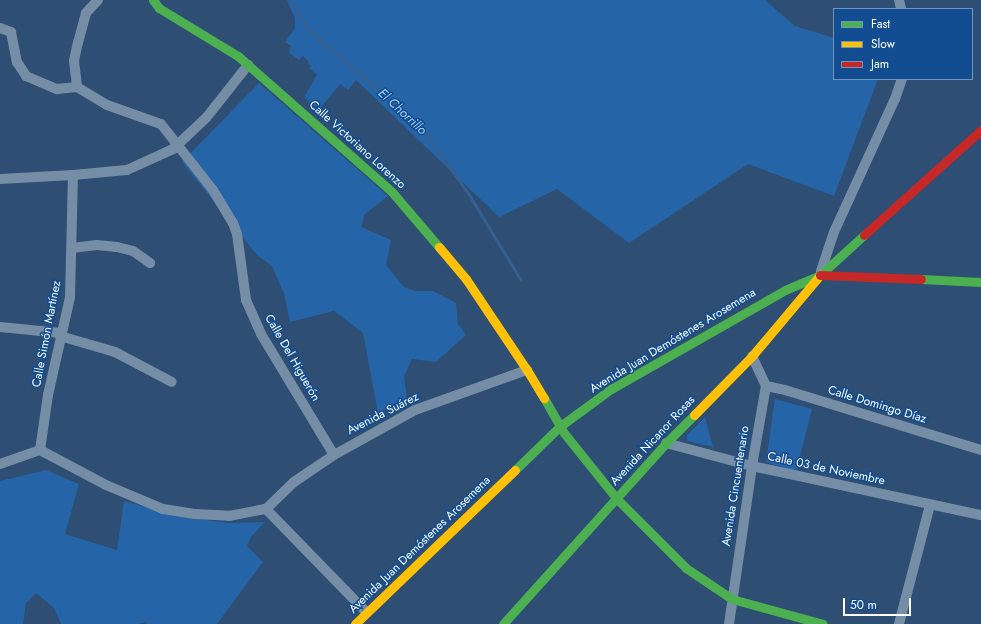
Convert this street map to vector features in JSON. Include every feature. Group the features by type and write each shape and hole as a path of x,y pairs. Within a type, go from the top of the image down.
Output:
{"main road":[{"name":"Calle Victoriano Lorenzo","path":"153,0 159,8 238,56 392,192 466,279 527,370 559,427 616,498 686,568 732,599 823,624"},
{"name":"Avenida Juan Demóstenes Arosemena","path":"355,624 559,427 611,389 785,290 820,275 981,130"},
{"path":"820,275 981,282"},
{"name":"Avenida Nicanor Rosas","path":"502,624 666,443 752,356 794,309 820,275"}],"street":[{"path":"0,28 11,32 17,62 26,76 57,89 77,87 74,61 78,42 86,13 98,0"},
{"path":"0,179 128,170 172,149 178,144 206,118 248,65"},
{"path":"820,275 834,232 895,99 902,80"},
{"name":"Calle Del Higuerón","path":"77,87 106,105 161,124 213,190 233,223 236,234 243,285 251,312 261,334 334,454"},
{"name":"Calle Simón Martínez","path":"40,450 48,395 70,297 73,175"},
{"path":"72,248 97,246 117,247 133,251 150,263"},
{"path":"0,326 61,335 115,352 172,382"},
{"path":"752,356 766,386"},
{"name":"Avenida Suárez","path":"266,509 294,482 334,454 415,410 527,370"},
{"name":"Calle Domingo Díaz","path":"766,386 785,390 981,450"},
{"name":"Avenida Cincuentenario","path":"729,624 752,466 766,386"},
{"name":"Calle 03 de Noviembre","path":"666,443 752,466 981,515"},
{"path":"0,464 40,450 106,485 163,509 195,514 229,516 266,509 366,612"},
{"path":"899,624 930,505"}],"shaded area":[{"path":"287,0 765,0 795,26 833,38 833,80 878,80 834,196 748,164 629,243 557,189 499,217 356,80 348,90 340,84 319,110 304,97 317,75 309,68 311,66 308,64 309,62 303,56 299,60 289,53 291,46 285,42 295,28 295,18"},
{"path":"259,83 388,196 365,214 361,227 391,240 386,265 404,287 415,291 433,291 456,303 458,324 466,335 436,362 412,359 404,376 407,398 378,413 363,333 334,311 290,322 284,294 272,266 257,255 182,162"},
{"path":"775,399 812,409 796,472 766,462"},
{"path":"705,417 713,447 687,441 687,435"},
{"path":"46,470 79,484 65,534 117,550 124,501 182,517 229,523 265,522 251,537 247,546 263,562 217,624 147,624 146,622 138,624 61,624 54,608 36,593 26,603 23,624 0,624 0,481"}],"waterway":[{"name":"El Chorrillo","path":"291,0 311,32 421,126 469,194 521,280"}],"traffic: fast":[{"path":"153,0 159,8 238,56 392,192 439,247"},
{"path":"515,470 559,427 611,389 785,290 820,275 864,235"},
{"path":"921,279 981,282"},
{"path":"544,398 564,433 616,498 686,568 732,599 823,624"},
{"path":"503,624 666,443 694,415"}],"traffic: slow":[{"path":"439,247 466,279 544,398"},
{"path":"694,415 752,356 820,275"},
{"path":"355,624 515,470"}],"traffic: jam":[{"path":"864,235 981,130"},
{"path":"820,275 921,279"}]}
